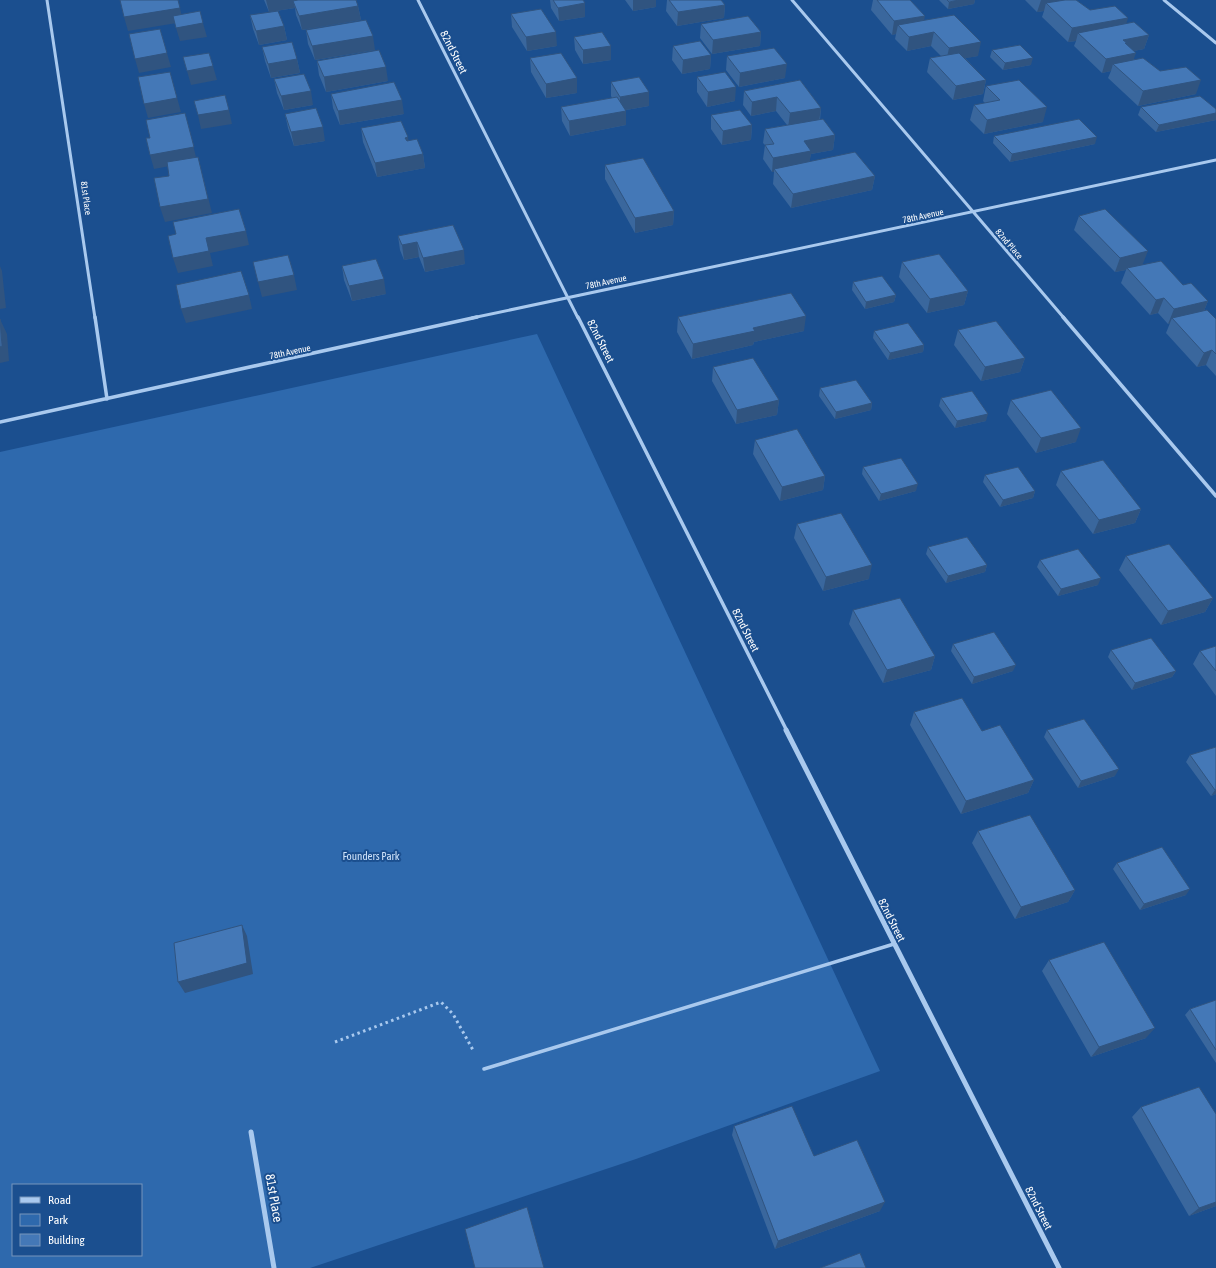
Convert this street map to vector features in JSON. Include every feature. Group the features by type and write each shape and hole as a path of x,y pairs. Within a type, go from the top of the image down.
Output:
{"street":[{"name":"81st Place","path":"47,0 107,399"},
{"name":"82nd Street","path":"418,0 894,944 1060,1268"},
{"name":"82nd Place","path":"792,0 1216,496"},
{"path":"1164,0 1216,42"},
{"name":"78th Avenue","path":"0,422 569,297 973,213 1216,160"},
{"name":"81st Place","path":"251,1132 274,1268"}],"lane":[{"path":"484,1069 894,944"}],"path":[{"path":"335,1042 441,1002 453,1014 484,1069"}],"green space":[{"name":"Founders Park","path":"537,334 880,1071 636,1159 310,1268 0,1268 0,452"}],"building":[{"path":"120,0 178,0 180,8 124,17"},
{"path":"356,0 358,6 299,16 293,1"},
{"path":"553,0 583,0 585,3 558,8"},
{"path":"669,0 721,0 725,5 678,12"},
{"path":"877,0 910,0 925,16 894,21"},
{"path":"947,0 959,0 949,2"},
{"path":"1076,0 1090,10 1115,6 1128,18 1072,28 1046,3"},
{"path":"541,9 556,32 526,37 511,14"},
{"path":"200,11 203,23 176,28 173,16"},
{"path":"278,11 284,26 256,31 250,15"},
{"path":"954,15 981,42 949,48 934,32 909,37 898,25"},
{"path":"748,16 761,32 713,40 701,24"},
{"path":"366,20 373,36 312,46 306,30"},
{"path":"1134,22 1149,35 1123,40 1136,53 1106,59 1078,33"},
{"path":"160,29 167,53 135,59 129,34"},
{"path":"602,32 611,46 583,50 574,37"},
{"path":"700,41 711,55 683,60 673,46"},
{"path":"292,42 297,59 268,64 262,47"},
{"path":"1020,45 1033,58 1005,63 992,50"},
{"path":"774,48 787,64 740,73 727,56"},
{"path":"379,50 386,67 324,77 317,61"},
{"path":"209,53 213,66 187,71 183,57"},
{"path":"561,53 577,78 546,84 530,58"},
{"path":"959,53 986,80 956,86 930,58"},
{"path":"1143,58 1160,71 1186,67 1201,80 1143,91 1113,64"},
{"path":"170,72 177,98 144,104 138,77"},
{"path":"725,72 736,87 708,92 697,77"},
{"path":"304,74 311,91 281,96 274,79"},
{"path":"639,77 649,92 620,97 611,82"},
{"path":"800,80 821,108 790,113 777,97 752,102 744,91"},
{"path":"1019,80 1047,107 987,120 974,105 1000,100 986,86"},
{"path":"394,82 402,100 338,111 331,94"},
{"path":"225,95 229,110 198,115 194,101"},
{"path":"1200,96 1216,109 1216,113 1159,125 1141,107"},
{"path":"617,97 626,111 569,121 561,107"},
{"path":"316,108 323,127 291,132 285,114"},
{"path":"740,110 752,125 723,131 711,115"},
{"path":"185,113 194,147 150,155 146,138 150,138 146,120"},
{"path":"823,119 835,135 804,141 811,151 773,158 765,145 774,144 765,129"},
{"path":"1079,119 1097,137 1012,154 994,136"},
{"path":"401,121 408,137 405,138 407,141 417,139 423,154 375,163 361,128"},
{"path":"855,152 875,176 793,194 774,169"},
{"path":"198,157 208,199 160,207 154,178 169,176 167,162"},
{"path":"643,158 674,211 635,218 605,165"},
{"path":"239,209 246,231 206,238 209,251 173,258 168,236 176,234 173,222"},
{"path":"1105,209 1148,251 1120,258 1079,216"},
{"path":"453,225 464,250 423,258 417,242 402,245 398,236"},
{"path":"939,254 968,291 930,299 902,262"},
{"path":"288,255 294,275 258,282 253,262"},
{"path":"376,259 384,279 349,286 342,266"},
{"path":"1161,261 1183,285 1191,283 1208,301 1174,309 1164,298 1156,300 1127,268"},
{"path":"241,271 249,295 181,309 176,285"},
{"path":"882,276 896,295 866,302 853,282"},
{"path":"791,293 806,316 753,328 755,331 693,344 678,317"},
{"path":"1207,310 1216,319 1216,354 1212,350 1204,353 1172,318"},
{"path":"0,319 2,346 0,347"},
{"path":"996,321 1025,358 985,367 958,330"},
{"path":"908,323 924,345 890,353 874,331"},
{"path":"753,358 779,400 737,410 713,367"},
{"path":"856,380 872,403 836,412 820,388"},
{"path":"1051,390 1081,428 1041,438 1011,400"},
{"path":"972,391 988,414 957,421 941,398"},
{"path":"797,429 825,476 782,487 755,440"},
{"path":"901,458 918,484 881,494 863,467"},
{"path":"1103,460 1141,509 1099,520 1061,471"},
{"path":"1018,467 1035,491 1003,500 985,475"},
{"path":"841,513 872,565 826,577 797,524"},
{"path":"967,537 987,565 948,576 928,547"},
{"path":"1169,544 1213,598 1168,611 1126,556"},
{"path":"1078,549 1101,578 1061,589 1040,560"},
{"path":"900,598 935,656 887,670 853,610"},
{"path":"994,632 1016,665 974,677 953,644"},
{"path":"1151,638 1176,671 1135,683 1111,650"},
{"path":"1216,646 1216,671 1200,651"},
{"path":"962,698 982,731 1000,725 1034,780 966,801 914,712"},
{"path":"1084,719 1119,769 1081,781 1047,730"},
{"path":"1216,747 1216,790 1215,790 1190,755"},
{"path":"1030,815 1075,890 1021,907 978,831"},
{"path":"1162,847 1190,889 1144,904 1117,863"},
{"path":"242,925 247,963 178,982 174,943"},
{"path":"1104,942 1155,1028 1099,1047 1049,960"},
{"path":"1216,1000 1216,1050 1190,1009"},
{"path":"1199,1087 1216,1114 1216,1202 1199,1208 1141,1107"},
{"path":"792,1106 814,1156 857,1140 885,1202 778,1241 734,1126"},
{"path":"527,1207 544,1268 475,1268 465,1229"},
{"path":"860,1253 866,1268 820,1268"}]}
